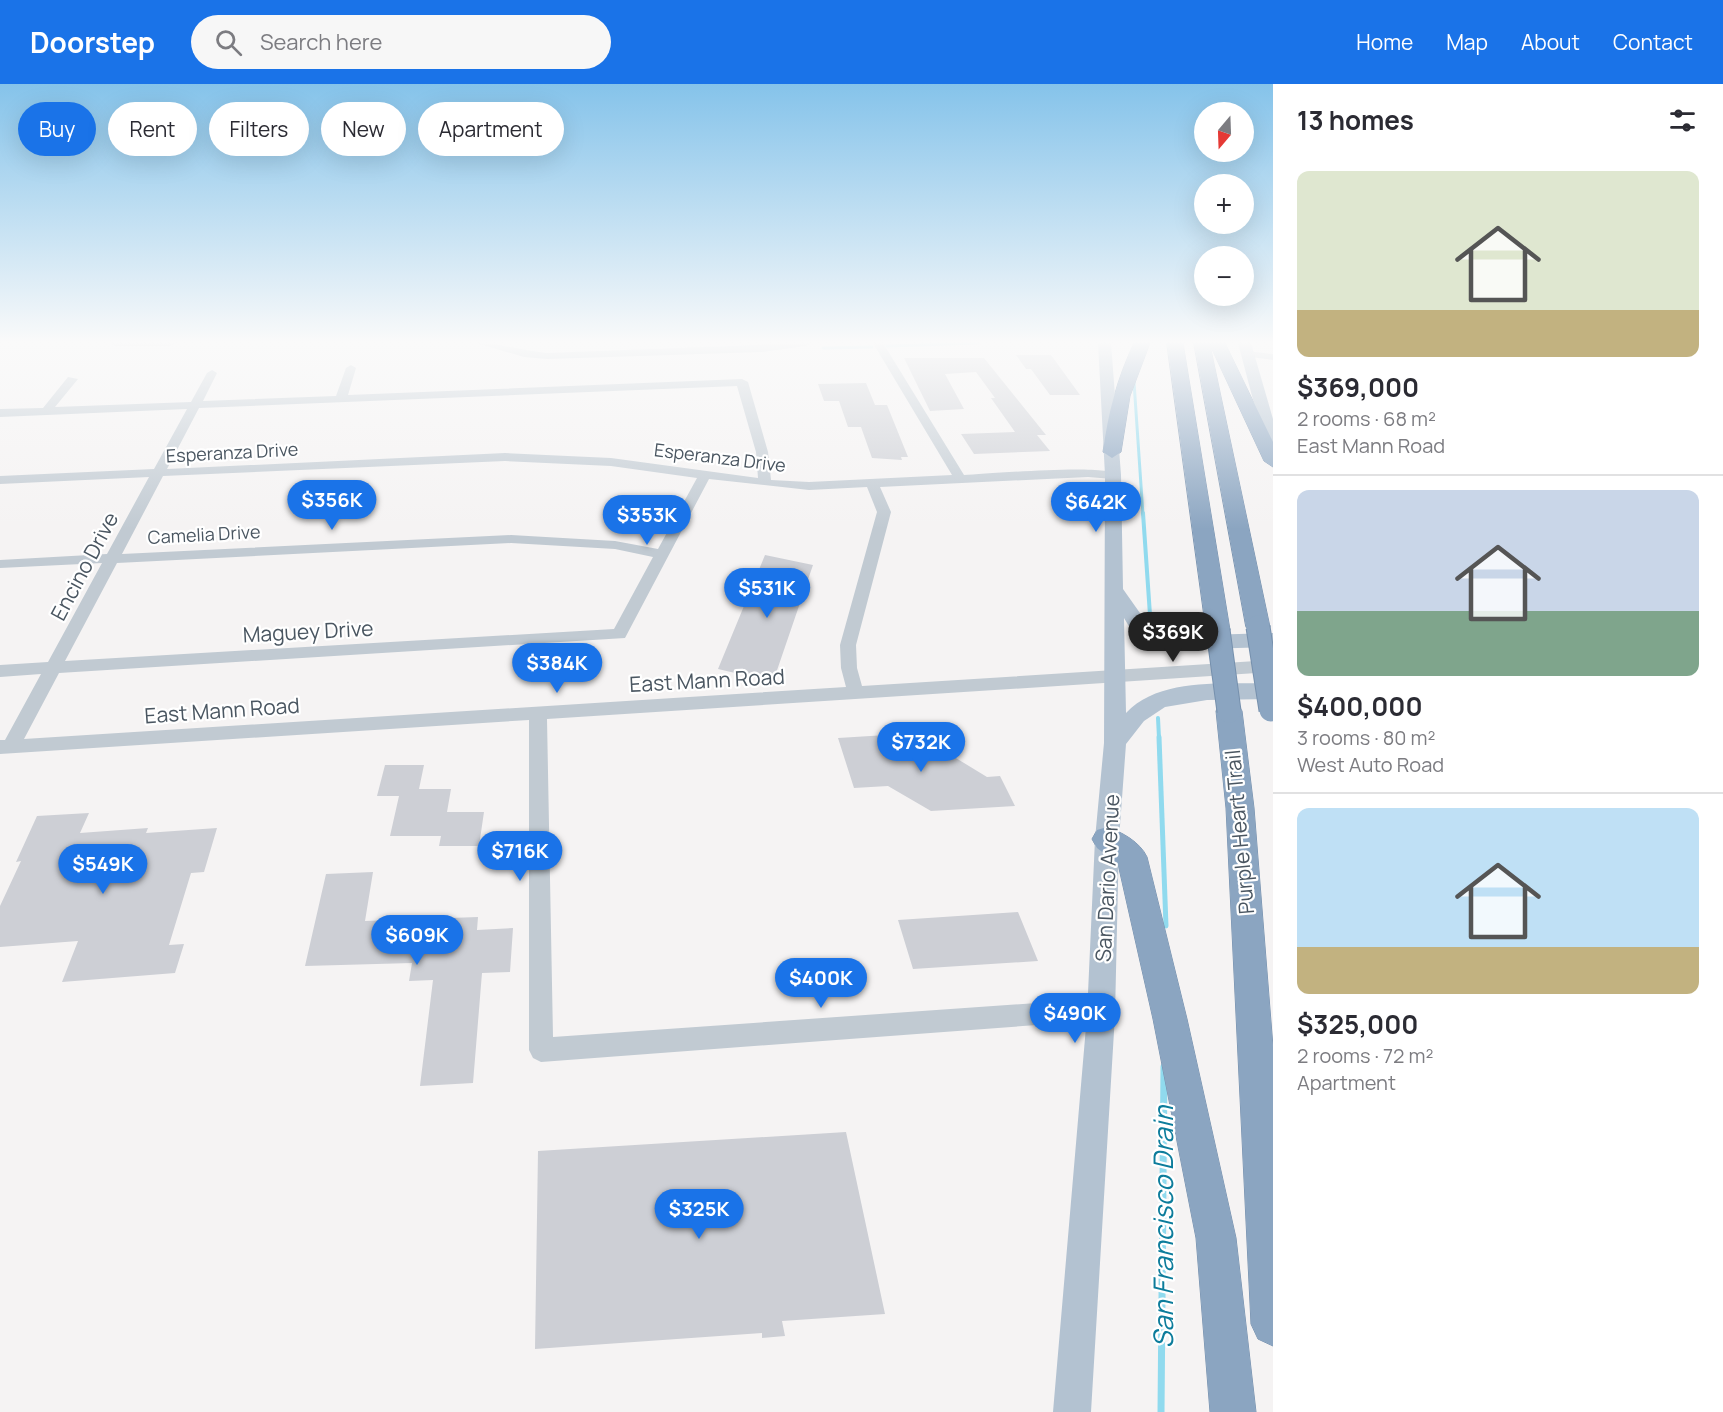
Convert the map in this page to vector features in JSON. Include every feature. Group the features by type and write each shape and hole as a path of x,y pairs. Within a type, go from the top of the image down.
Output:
{"highway":[{"path":"1112,452 1117,405"},
{"name":"Purple Heart Trail","path":"1184,405 1218,630 1240,808 1273,1324"},
{"path":"1216,405 1265,634 1272,707"},
{"path":"1246,405 1273,461"},
{"path":"1107,839 1132,857 1170,1019 1216,1238 1233,1412"}],"main road":[{"name":"San Dario Avenue","path":"1072,1412 1101,1015 1107,839 1115,743 1116,591 1109,405"},
{"path":"1261,405 1273,445"},
{"path":"1116,591 1140,628 1169,643 1265,634"},
{"path":"1115,743 1143,709 1160,700 1183,696 1272,707"}],"street":[{"path":"46,411 51,405"},
{"path":"0,413 216,405"},
{"path":"749,405 757,429 765,483"},
{"path":"916,405 961,480"},
{"name":"Encino Drive","path":"6,747 53,667 194,406"},
{"name":"Esperanza Drive","path":"0,480 505,457 611,462 765,483 809,486 1088,473 1113,475"},
{"path":"661,554 705,474"},
{"path":"856,694 849,668 848,645 884,512 872,483"},
{"name":"Camelia Drive","path":"0,564 511,538 615,545 661,554"},
{"name":"Maguey Drive","path":"0,670 619,633 661,554"},
{"name":"East Mann Road","path":"6,747 1273,666"},
{"path":"538,713 541,1050 1064,1012 1101,1015"}],"building":[{"path":"840,405 887,405 908,457 901,457 902,460 872,458 861,427 848,427"},
{"path":"927,405 962,405 964,409 930,411"},
{"path":"996,405 1022,405 1046,435 1037,435 1050,451 974,454 961,434 1015,432"},
{"path":"765,555 813,565 773,682 718,669"},
{"path":"919,733 924,744 946,752 987,777 1000,776 1015,806 931,811 888,786 854,788 838,738"},
{"path":"385,765 424,765 419,789 451,789 447,812 484,812 479,846 439,846 441,836 390,836 399,796 377,796"},
{"path":"89,813 80,833 148,828 146,833 217,828 204,872 191,873 169,945 184,944 175,973 62,982 78,941 0,947 0,906 21,861 16,862 37,816"},
{"path":"373,872 365,921 478,917 477,930 513,928 510,972 482,973 473,1083 420,1086 433,980 409,981 412,963 305,966 326,874"},
{"path":"1018,912 1038,961 913,969 898,920"},
{"path":"846,1132 885,1314 782,1321 785,1336 762,1338 762,1333 535,1349 538,1151"}],"waterway":[{"name":"San Francisco Drain","path":"1136,405 1143,515"},
{"name":"San Francisco Drain","path":"1143,513 1150,615"},
{"name":"San Francisco Drain","path":"1158,718 1159,738"},
{"name":"San Francisco Drain","path":"1159,737 1166,926"},
{"name":"San Francisco Drain","path":"1161,1412 1164,1067"}]}
